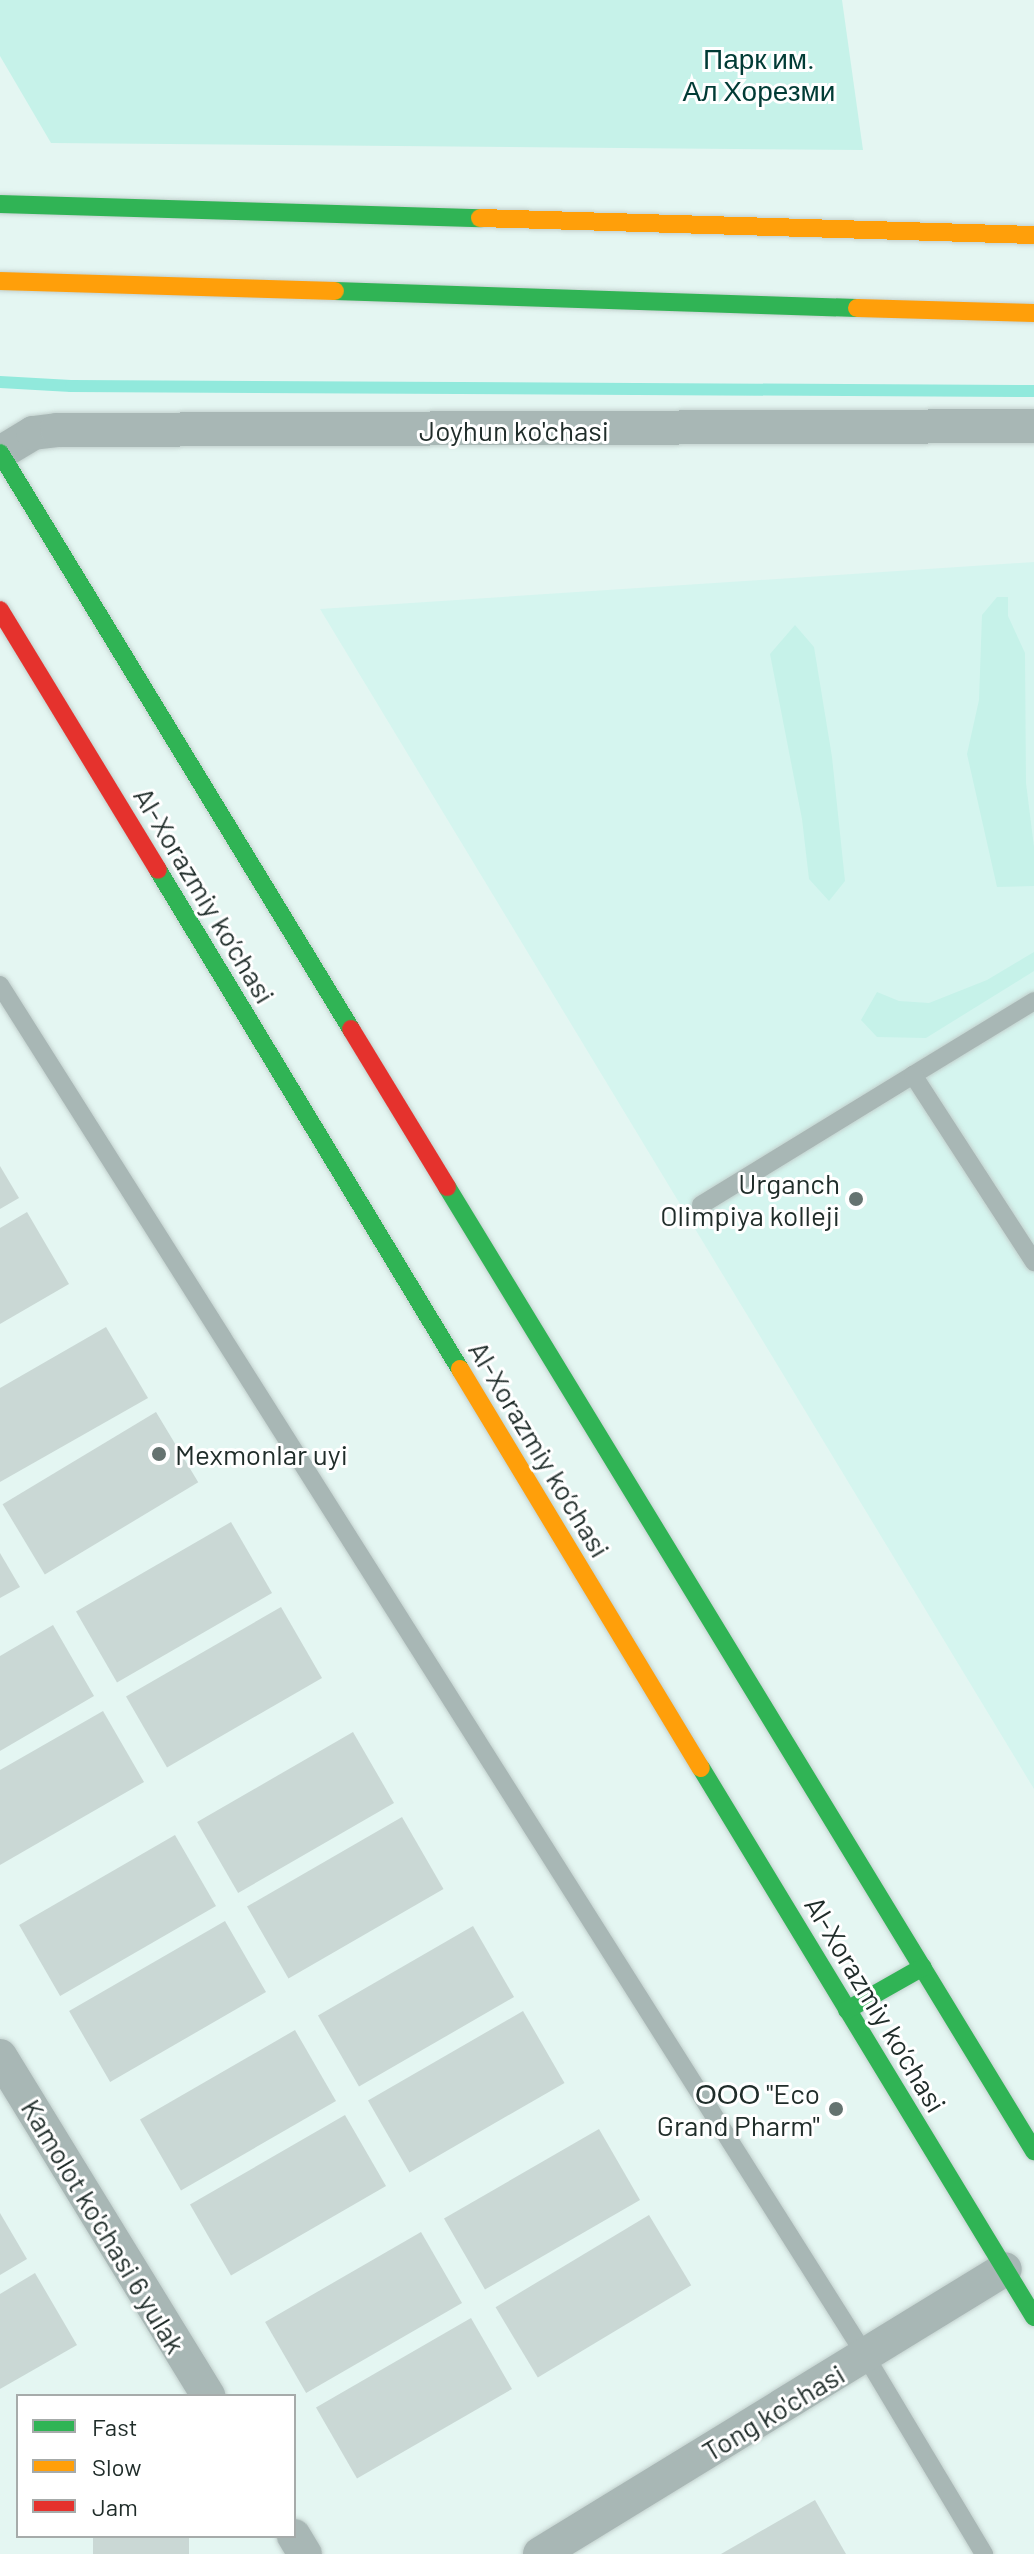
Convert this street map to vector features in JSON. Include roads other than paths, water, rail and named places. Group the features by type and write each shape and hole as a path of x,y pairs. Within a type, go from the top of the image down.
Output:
{"main road":[{"path":"0,204 1034,235"},
{"path":"0,281 1034,313"},
{"name":"Al-Xorazmiy ko’chasi","path":"0,453 1034,2151"},
{"name":"Al-Xorazmiy ko’chasi","path":"0,610 1034,2317"},
{"path":"847,2010 923,1967"}],"street":[{"name":"Joyhun ko'chasi","path":"0,453 33,433 57,430 1034,426"},
{"name":"Kamolot ko'chasi 6 yulak","path":"0,2056 207,2394"},
{"name":"Tong ko'chasi","path":"540,2554 1005,2269"}],"lane":[{"path":"0,985 865,2355 984,2554"},
{"path":"701,1205 1034,1001"},
{"path":"913,1075 1034,1262"}],"waterway":[{"path":"0,382 71,386 1034,391"}],"place":[{"name":"Urganch Olimpiya kolleji","path":"856,1199"},
{"name":"Mexmonlar uyi","path":"159,1454"},
{"name":"ООО \"Eco Grand Pharm\"","path":"836,2109"}],"park label":[{"name":"Парк им. Ал Хорезми","path":"759,74"}]}
